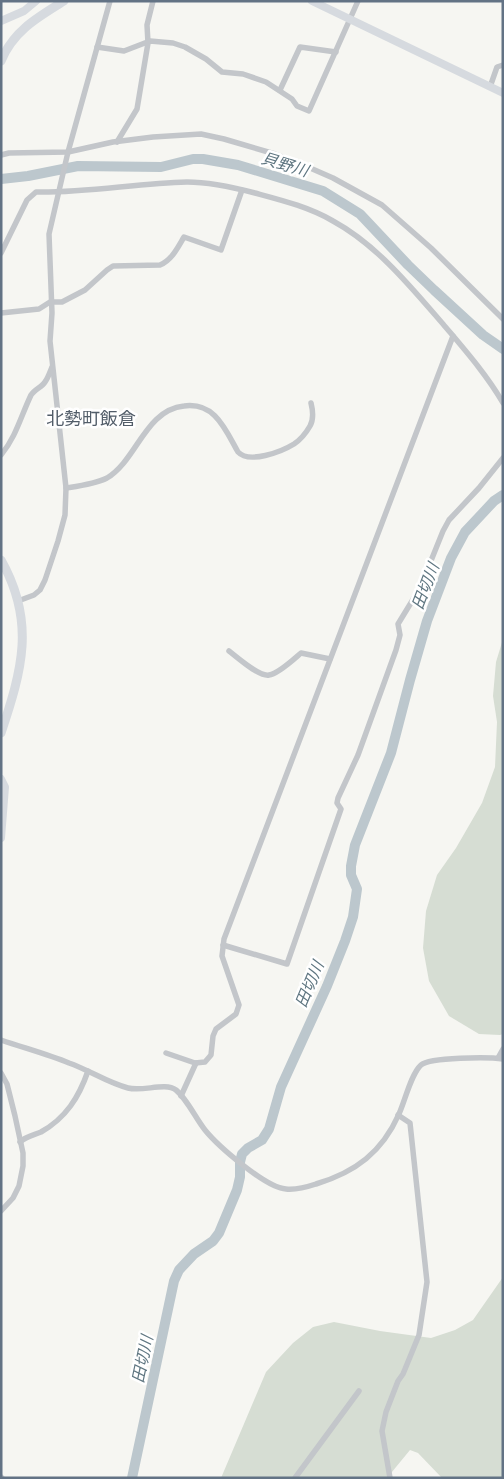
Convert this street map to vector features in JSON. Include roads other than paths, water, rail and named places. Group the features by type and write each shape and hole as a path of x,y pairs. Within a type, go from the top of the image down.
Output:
{"main road":[{"path":"1,61 10,44 23,29 64,1"},
{"path":"1,560 9,574 18,601 23,633 22,656 15,690 1,733"}],"street":[{"path":"1,21 24,11 36,1"},
{"path":"18,601 34,595 40,590 58,541 65,515 66,488 52,366 48,234 68,152 110,1"},
{"path":"118,142 137,109 148,43 147,25 153,1"},
{"path":"312,1 503,93"},
{"path":"97,47 124,52 150,41 173,43 185,47 222,72 249,76 280,90 292,99 297,106 309,111 358,1"},
{"path":"280,90 300,47 336,52"},
{"path":"490,86 498,67 503,65"},
{"path":"1,155 9,153 68,152 152,137 201,134 275,154 325,174 367,195 382,205 430,248 503,320"},
{"path":"1,253 30,195 36,192 189,182 242,190 278,199 317,213 353,233 377,253 453,336 490,383 503,403"},
{"path":"1,313 39,309 50,302 62,302 85,290 113,266 160,265 165,263 184,238 220,250 242,190"},
{"path":"166,1053 196,1062 205,1062 211,1055 213,1036 216,1029 236,1014 239,1005 222,956 223,945 453,336"},
{"path":"1,455 16,434 33,392 45,383 52,366"},
{"path":"66,488 94,483 106,478 116,470 159,417 178,406 190,405 206,408 213,413 238,452 242,456 252,458 293,444 304,435 311,424 313,413 311,403"},
{"path":"223,945 287,964 341,809 337,804 338,798 358,755 396,650 400,635 398,624 420,588 450,520 503,458"},
{"path":"229,651 260,674 269,675 290,663 301,653 330,659"},
{"path":"1,779 5,787 1,838"},
{"path":"1,1040 44,1052 129,1089 150,1090 163,1086 175,1090 214,1140 254,1174 277,1188 286,1189 306,1187 327,1181 361,1165 373,1154 386,1137 398,1115 414,1075 421,1065 442,1059 500,1058 503,1049"},
{"path":"181,1096 196,1062"},
{"path":"20,1142 23,1138 40,1132 55,1122 70,1108 88,1071"},
{"path":"1,1073 7,1084 23,1153 23,1166 19,1186 13,1198 1,1212"},
{"path":"390,1478 382,1431 386,1412 418,1335 427,1282 410,1123 398,1115"},
{"path":"295,1478 360,1391"}],"waterway":[{"name":"貝野川","path":"1,179 28,176 78,166 161,167 193,159 203,159 238,165 323,191 360,214 434,290 483,335 503,349"},
{"name":"田切川","path":"132,1478 174,1281 179,1270 194,1254 213,1241 219,1233 237,1190 242,1154 262,1140 269,1129 281,1087 327,986 353,917 357,889 351,875 351,866 355,845 391,753 427,621 451,558 465,532 494,501 503,495"}],"district":[{"name":"北勢町飯倉","path":"91,419"}]}
